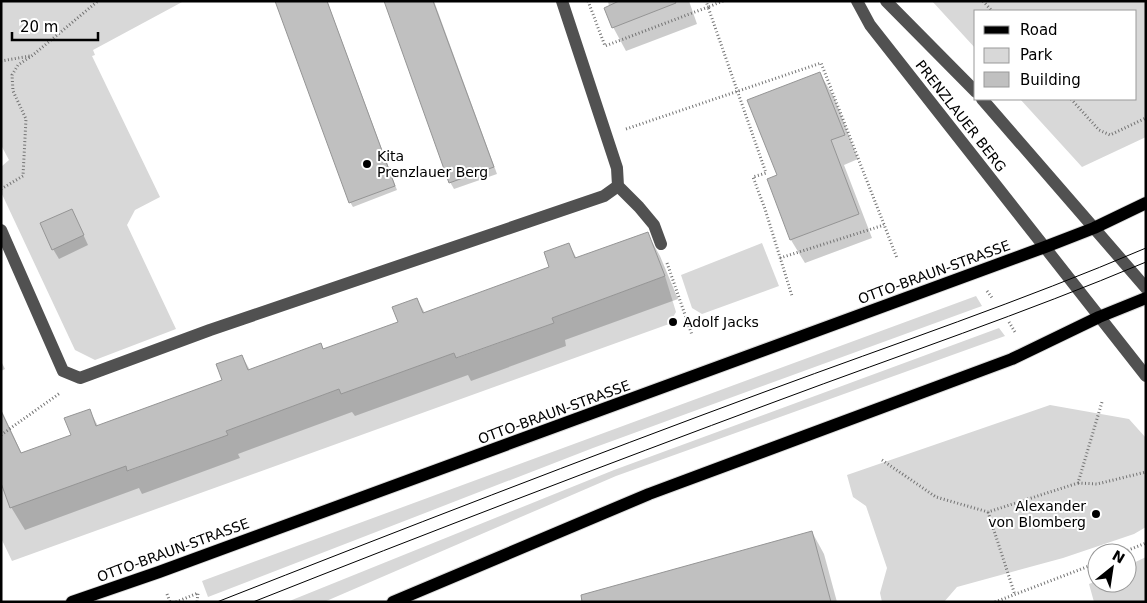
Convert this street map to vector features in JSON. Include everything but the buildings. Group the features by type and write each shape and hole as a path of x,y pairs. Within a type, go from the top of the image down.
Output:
{"main road":[{"name":"OTTO-BRAUN-STRASSE","path":"72,602 1045,247 1094,228 1146,203"},
{"path":"393,602 649,494 1012,359 1099,317 1146,298"}],"street":[{"path":"562,1 617,168 618,186 654,225 661,244"},
{"name":"PRENZLAUER BERG","path":"857,1 870,25 1146,376"},
{"name":"PRENZLAUER BERG","path":"886,1 974,90"},
{"name":"PRENZLAUER BERG","path":"983,100 1146,288"},
{"path":"1,230 63,371 80,378 210,330 604,196 618,186"}],"path":[{"path":"1,189 23,176 26,119 13,91 12,75 18,65 33,55 98,1"},
{"path":"588,1 605,46 723,1"},
{"path":"706,1 766,173 753,177 792,296"},
{"path":"1,61 33,55"},
{"path":"606,136 821,63 897,258"},
{"path":"1072,100 1099,130 1110,134 1146,118"},
{"path":"780,258 884,225"},
{"path":"661,244 692,335"},
{"path":"987,291 993,299"},
{"path":"1009,322 1015,332"},
{"path":"1,435 80,378"},
{"path":"1078,483 1102,402"},
{"path":"882,460 936,497 988,512 1078,483 1097,484 1146,472"},
{"path":"988,512 1015,595"},
{"path":"995,602 1087,567"},
{"path":"176,602 198,593 197,602"},
{"path":"167,594 170,602"}],"green space":[{"path":"1,1 184,1 93,50 95,55 92,56 160,197 135,210 127,225 176,329 95,360 75,350 1,192 1,167 9,160 1,145"},
{"path":"932,1 1146,1 1146,137 1082,167 1021,100 1137,100 1137,10 974,10 974,47"},
{"path":"762,243 779,286 702,314 692,308 681,275"},
{"path":"665,276 676,312 669,324 12,561 1,538 1,483 126,466 128,471 227,435 226,431 339,389 341,394 454,353 457,358 554,323 552,318"},
{"path":"976,296 982,306 593,448 208,597 202,581"},
{"path":"999,328 1005,336 616,476 324,602 287,602 614,470"},
{"path":"1050,405 1129,419 1146,438 1146,527 1134,534 1107,543 1087,543 1087,550 1063,558 957,587 944,602 882,602 880,593 887,568 866,506 853,497 847,475"},
{"path":"1146,557 1146,602 1094,602 1092,593 1137,593 1137,561"}],"tram line":[{"path":"217,602 560,469 1005,304 1146,248"},
{"path":"253,602 580,475 1009,316 1146,262"}],"place":[{"name":"Kita Prenzlauer Berg","path":"367,164"},
{"name":"Adolf Jacks","path":"673,322"},
{"name":"Alexander von Blomberg","path":"1096,514"}]}
